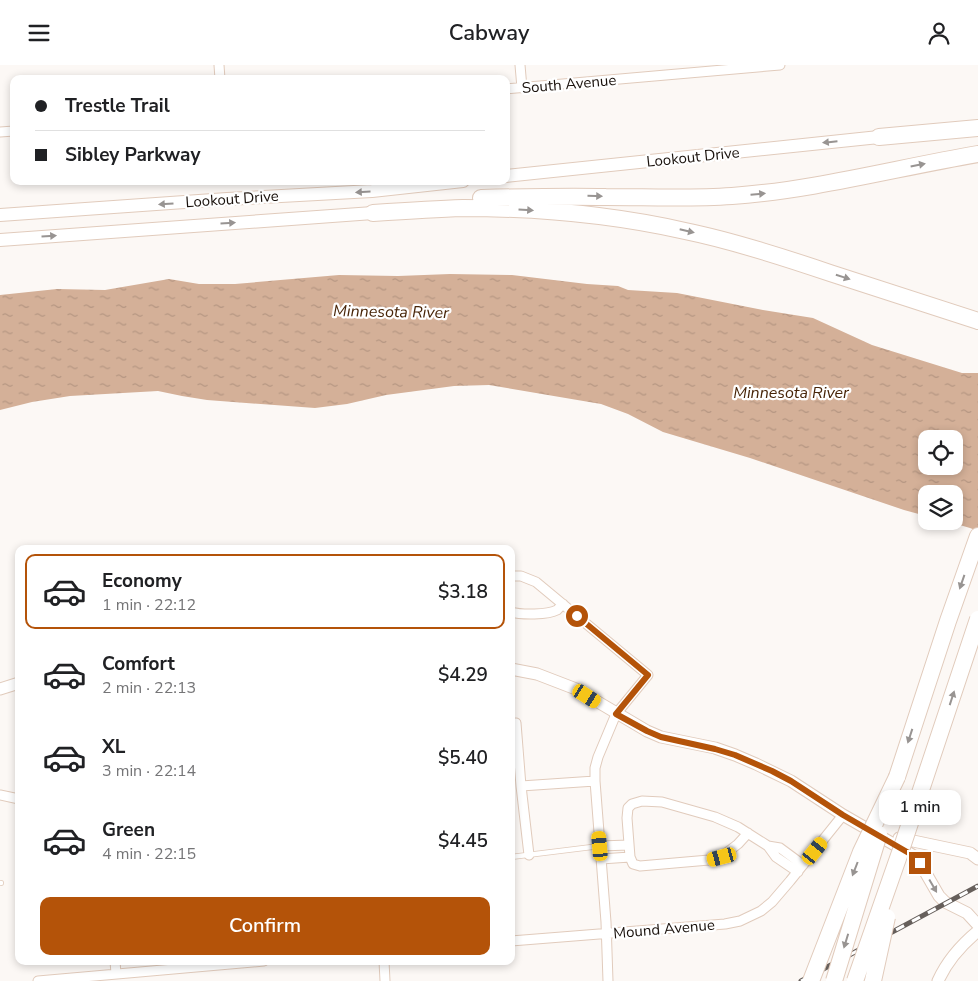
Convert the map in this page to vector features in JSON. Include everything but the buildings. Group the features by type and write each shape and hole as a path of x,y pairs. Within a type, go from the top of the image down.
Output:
{"highway":[{"path":"879,137 978,130"},
{"path":"373,213 458,199 555,196 694,197 764,193 805,188 978,154"},
{"path":"373,213 508,209 642,222 755,249 978,321"},
{"path":"834,981 897,777 978,536"},
{"path":"855,981 904,844 978,619"},
{"path":"811,981 861,852 897,777"},
{"path":"873,981 904,844"}],"main road":[{"name":"Lookout Drive","path":"510,176 879,137"},
{"name":"Lookout Drive","path":"0,215 372,191 427,185"},
{"name":"Lookout Drive","path":"0,240 373,213"}],"street":[{"path":"520,65 522,88"},
{"name":"South Avenue","path":"510,89 780,65"},
{"path":"515,576 521,576 536,582 648,675 616,714 595,768 608,981"},
{"path":"515,613 540,613 557,610 562,604"},
{"path":"515,670 537,674 576,689 616,714 661,737 735,755 791,781 843,815 914,856 944,902 967,913 978,925"},
{"path":"0,689 15,684"},
{"path":"516,723 529,855"},
{"path":"521,786 595,781"},
{"path":"0,795 15,798"},
{"path":"748,833 722,857 709,860 640,866 633,864 630,857 628,808 632,804 642,801 662,802 715,817 748,833 768,846 776,857 801,869"},
{"name":"Mound Avenue","path":"515,941 725,924 740,921 761,911 772,902 801,869 843,815"},
{"path":"873,832 970,853 978,859"},
{"path":"600,846 629,845"},
{"path":"601,859 630,857"},
{"path":"938,981 949,961 964,943 978,931"},
{"path":"115,965 116,974"},
{"path":"38,981 102,978 116,974 218,965"},
{"path":"384,965 385,981"}],"lane":[{"path":"515,857 600,846"}],"water":[{"name":"Minnesota River","path":"339,275 512,275 618,286 628,290 677,293 813,318 872,345 962,373 978,373 978,531 963,526 963,485 918,485 918,514 750,458 663,432 628,414 601,404 489,385 454,386 386,395 347,404 315,408 207,400 158,391 70,396 32,402 0,410 0,295 57,289 105,290 169,279 199,284 235,284"}],"railway":[{"path":"801,981 978,886"}],"route":[{"path":"577,616 648,675 616,714 661,737 694,743 735,755 772,771 914,856 920,863"}]}
